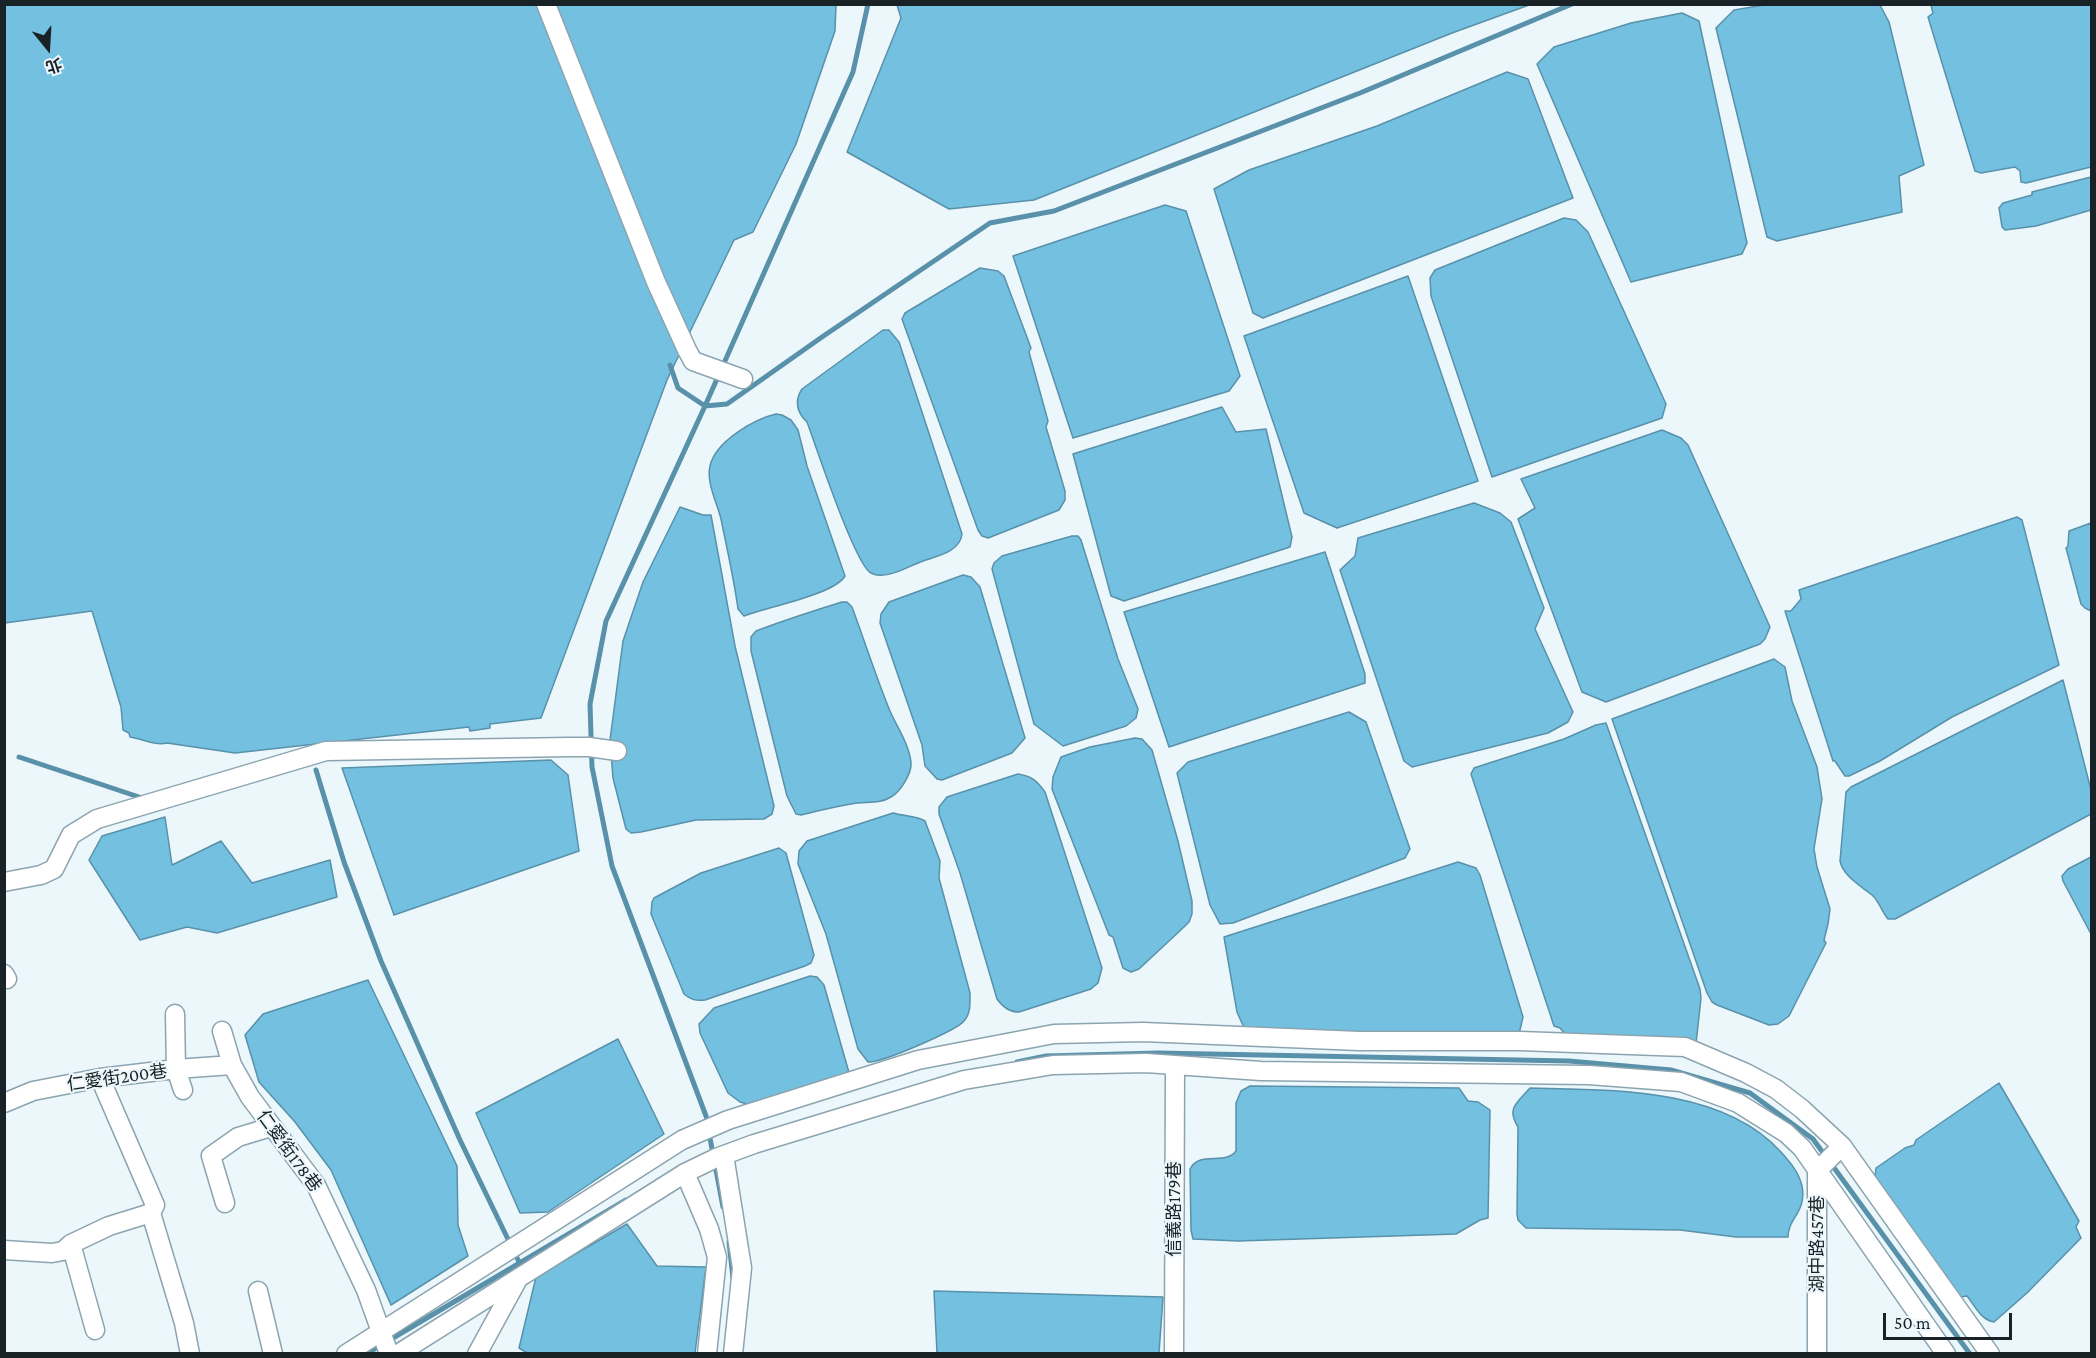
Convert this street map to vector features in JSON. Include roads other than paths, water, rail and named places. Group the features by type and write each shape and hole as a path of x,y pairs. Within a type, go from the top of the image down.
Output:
{"street":[{"path":"546,4 656,282 687,350 693,361 743,379"},
{"path":"4,882 41,875 54,869 71,835 97,819 326,751 589,747 612,751"},
{"path":"176,1014 176,1069 183,1090"},
{"name":"仁愛街178巷","path":"222,1031 232,1065 250,1097 316,1185 366,1290 388,1345"},
{"path":"388,1345 682,1140 728,1120 918,1060 1054,1034 1143,1032 1359,1041 1520,1041 1685,1047 1746,1073 1776,1089 1802,1109 1842,1146 1990,1353"},
{"path":"346,1353 388,1345 519,1276 691,1170 720,1156 964,1080 1053,1065 1146,1063 1261,1071 1589,1075 1681,1082 1738,1103 1786,1133 1802,1149 1946,1353"},
{"name":"仁愛街200巷","path":"4,1103 33,1091 100,1078 232,1065"},
{"name":"信義路179巷","path":"1174,1353 1175,1065"},
{"path":"100,1078 155,1205 151,1213 184,1323 190,1353"},
{"path":"225,1203 211,1156 238,1137 272,1126"},
{"name":"湖中路457巷","path":"1816,1353 1817,1171 1842,1146"},
{"path":"720,1156 742,1268 733,1353"},
{"path":"691,1170 717,1257 707,1353"},
{"path":"4,1250 52,1253 63,1251 71,1244 109,1226 151,1213"},
{"path":"71,1244 95,1330"},
{"path":"477,1353 519,1276"},
{"path":"258,1291 273,1353"}],"water":[{"path":"897,4 1529,5 1452,33 1034,200 949,209 847,152 901,18"},
{"path":"1770,4 1880,5 1889,22 1924,165 1899,176 1902,212 1777,241 1767,237 1716,28 1734,10"},
{"path":"4,5 836,5 835,31 796,144 753,232 734,240 667,380 541,718 490,724 490,728 470,731 469,727 235,753 153,743 130,737 129,733 123,730 121,707 92,611 5,623"},
{"path":"1931,5 2091,5 2091,167 2026,183 2021,182 2020,171 2015,167 1981,173 1975,171 1928,17 1933,13"},
{"path":"1682,13 1699,21 1747,243 1742,254 1631,282 1537,64 1554,47 1631,23"},
{"path":"1507,72 1528,79 1573,198 1263,318 1253,313 1214,189 1249,170 1377,126"},
{"path":"2091,177 2091,210 2036,226 2005,230 2002,227 1999,208 2003,203 2032,195 2032,192"},
{"path":"1165,205 1186,211 1240,376 1229,391 1073,438 1013,256"},
{"path":"1564,218 1576,220 1588,232 1666,404 1662,418 1492,477 1431,296 1430,278 1435,270"},
{"path":"980,268 998,271 1004,276 1031,348 1029,352 1048,421 1046,427 1065,491 1065,500 1059,510 988,538 982,536 978,530 902,319 905,313"},
{"path":"1408,276 1478,481 1337,528 1304,513 1244,336"},
{"path":"883,330 889,330 899,342 962,534 957,545 947,552 897,572 877,575 871,573 864,565 846,528 807,422 799,411 797,402 802,389"},
{"path":"1222,407 1236,432 1266,429 1292,537 1290,547 1124,601 1111,596 1073,454"},
{"path":"776,414 791,420 798,430 807,466 845,576 838,583 814,595 744,616 738,609 721,519 709,472 713,457 727,440 747,426"},
{"path":"1662,430 1681,438 1688,445 1770,627 1760,644 1606,702 1582,692 1518,519 1535,508 1521,479"},
{"path":"1474,503 1500,513 1511,522 1544,608 1535,629 1573,712 1568,722 1548,733 1412,767 1404,761 1340,570 1355,556 1358,538"},
{"path":"680,507 703,515 711,515 735,646 774,806 772,814 764,819 696,820 631,833 626,829 613,778 610,740 623,641 643,582"},
{"path":"2017,517 2022,520 2059,665 1952,717 1880,761 1845,776 1833,761 1785,611 1791,611 1801,599 1799,590"},
{"path":"2091,523 2091,611 2081,604 2066,548 2069,531"},
{"path":"1078,536 1081,540 1118,659 1138,709 1136,718 1126,726 1063,746 1034,724 992,569 994,563 1002,556"},
{"path":"1325,552 1365,674 1365,683 1169,747 1124,612"},
{"path":"963,575 971,577 980,587 1025,738 1012,753 942,780 937,779 925,766 922,745 880,623 881,614 889,602"},
{"path":"847,602 852,607 890,711 908,749 911,767 902,787 886,799 801,815 796,814 787,796 751,651 751,637 756,631"},
{"path":"1774,659 1785,667 1792,701 1817,767 1822,799 1814,849 1830,909 1824,940 1826,943 1789,1016 1778,1024 1769,1025 1717,1005 1712,1002 1707,993 1612,719"},
{"path":"2063,680 2091,790 2091,814 1895,919 1888,919 1874,897 1853,880 1840,861 1846,792 1851,787"},
{"path":"1349,712 1366,722 1410,849 1405,858 1233,923 1220,924 1210,905 1177,773 1188,762"},
{"path":"1606,723 1700,989 1696,1044 1571,1041 1560,1028 1554,1026 1471,774 1474,768"},
{"path":"1135,738 1142,739 1152,750 1178,841 1192,901 1192,914 1184,927 1139,969 1131,972 1123,968 1113,937 1109,935 1052,789 1053,777 1061,757 1090,747"},
{"path":"551,760 568,775 579,851 394,915 342,768"},
{"path":"1018,774 1034,780 1045,792 1102,968 1098,983 1091,989 1019,1012 1012,1011 997,999 960,873 939,814 939,807 947,797"},
{"path":"893,813 925,821 940,861 939,878 970,993 970,1008 964,1021 948,1031 903,1052 868,1062 858,1049 826,934 798,864 799,851 807,841"},
{"path":"165,817 172,865 221,841 252,883 330,860 337,897 217,933 187,927 140,940 89,860 102,836"},
{"path":"779,848 786,853 814,955 811,963 705,1000 689,998 684,994 651,914 654,898 701,873"},
{"path":"2091,857 2091,934 2062,876 2068,869"},
{"path":"1458,862 1476,868 1480,875 1523,1017 1519,1034 1509,1036 1245,1030 1237,1012 1224,937"},
{"path":"810,976 817,977 824,985 850,1076 751,1105 740,1102 728,1093 700,1033 699,1024 714,1008"},
{"path":"368,980 457,1166 458,1225 468,1256 391,1305 331,1170 295,1122 259,1082 245,1035 263,1014"},
{"path":"618,1039 664,1134 548,1212 520,1213 476,1113"},
{"path":"1999,1083 2079,1221 2076,1227 2081,1238 2027,1293 1994,1322 1982,1316 1967,1296 1961,1297 1875,1177 1876,1168 1905,1148 1914,1145 1916,1140"},
{"path":"1250,1086 1459,1088 1468,1101 1478,1102 1490,1110 1488,1218 1456,1234 1238,1241 1193,1239 1190,1169 1200,1160 1226,1157 1236,1151 1236,1103 1241,1091"},
{"path":"1530,1088 1629,1092 1663,1096 1696,1103 1727,1114 1756,1130 1780,1151 1801,1181 1802,1202 1788,1237 1736,1237 1680,1230 1526,1228 1518,1220 1517,1214 1518,1127 1513,1110"},
{"path":"627,1224 657,1266 706,1267 695,1353 529,1354 519,1348 536,1277"},
{"path":"934,1291 1163,1297 1159,1353 937,1353"}],"waterway":[{"path":"708,1124 612,866 592,767 590,704 606,621 705,406 853,72 868,4"},
{"path":"670,365 678,388 705,406 727,404 990,223 1054,211 1360,93 1572,4"},
{"path":"19,757 142,798 145,797"},
{"path":"316,770 344,862 381,961 460,1140 519,1262"},
{"path":"1017,1062 1046,1056 1158,1053 1569,1061 1671,1070 1750,1093 1813,1139 1970,1354"},
{"path":"709,1133 723,1207"},
{"path":"366,1354 626,1200"},
{"path":"729,1242 733,1278"}]}
